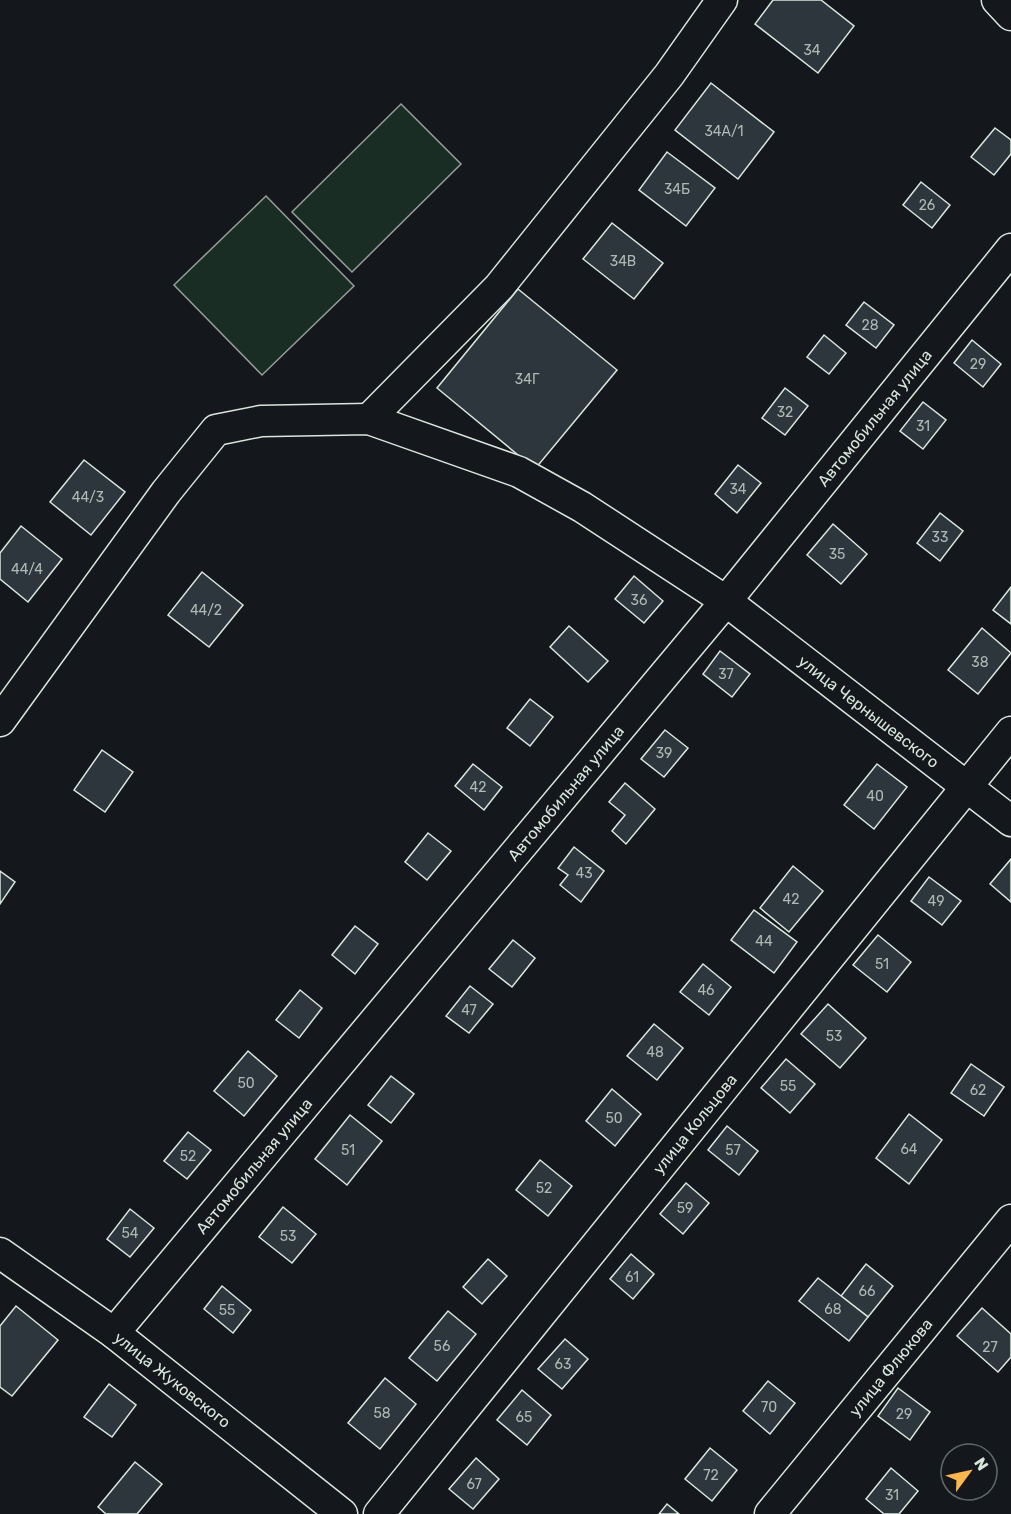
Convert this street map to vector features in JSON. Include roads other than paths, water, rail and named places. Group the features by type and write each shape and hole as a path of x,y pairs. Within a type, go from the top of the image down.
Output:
{"street":[{"path":"0,721 166,492 216,430 261,421 369,419 500,287 669,75 722,0"},
{"path":"996,0 1011,15"},
{"name":"Автомобильная улица","path":"114,1333 726,601 1011,249"},
{"name":"улица Чернышевского","path":"369,419 519,472 582,507 726,601 1011,821"},
{"name":"улица Кольцова","path":"379,1514 1011,732"},
{"name":"улица Флюкова","path":"770,1514 1011,1220"},
{"name":"улица Жуковского","path":"0,1253 114,1333 342,1514"}]}
